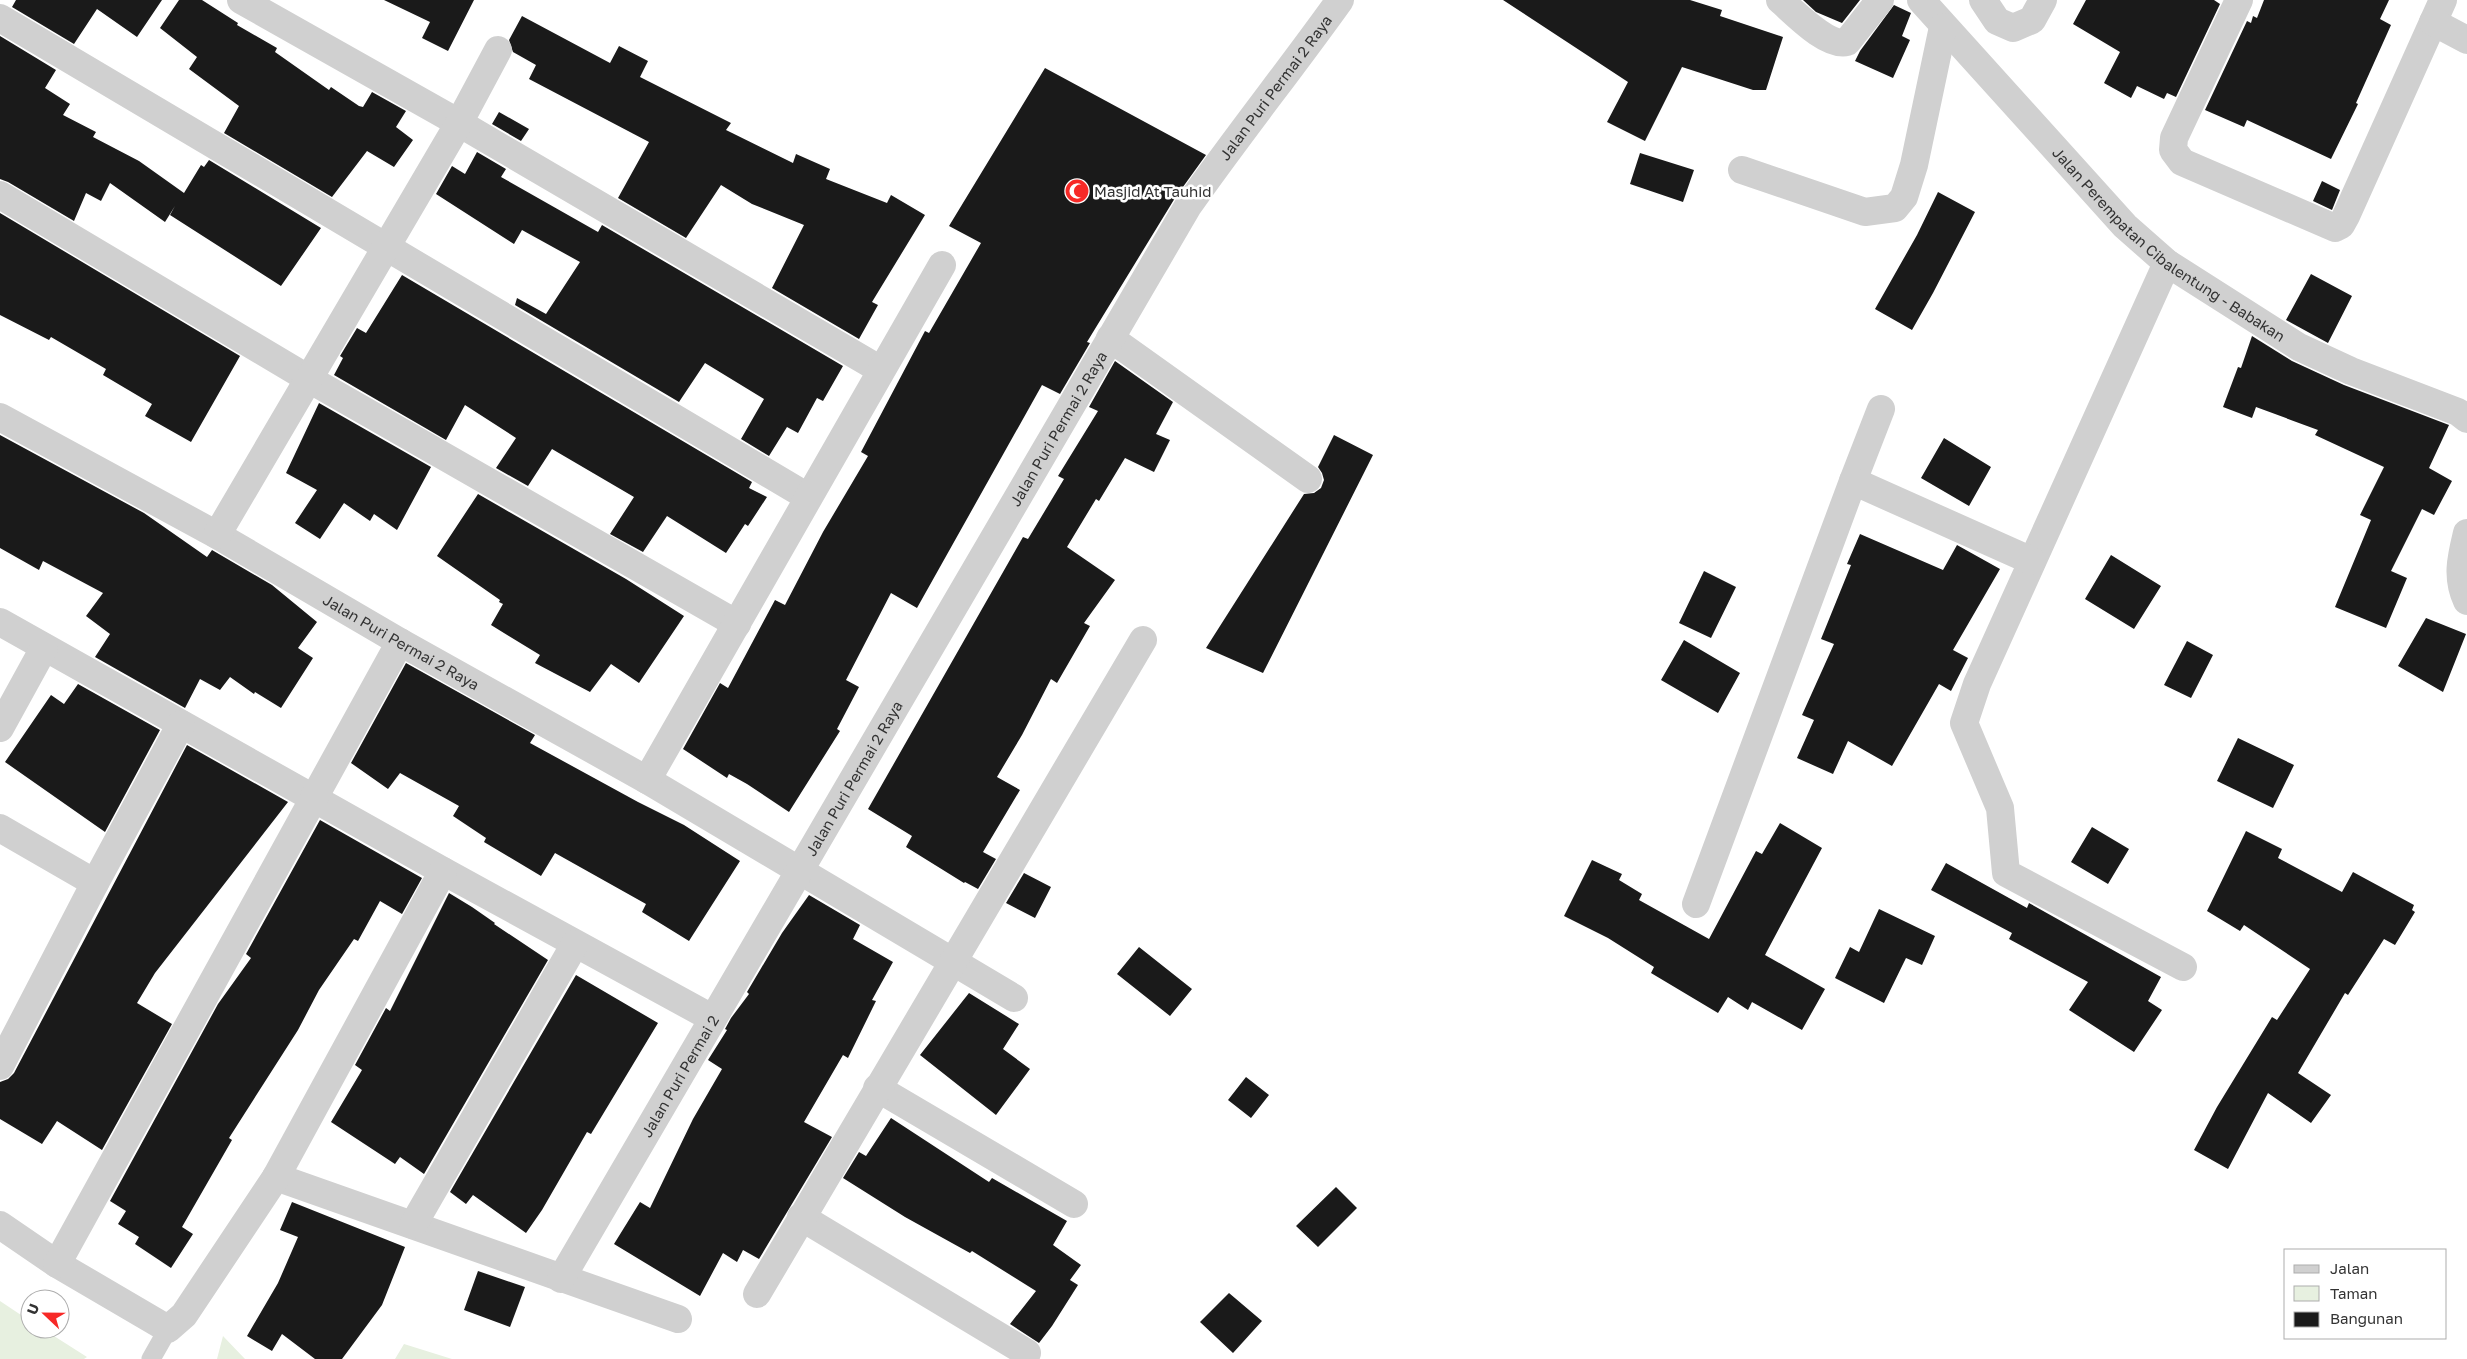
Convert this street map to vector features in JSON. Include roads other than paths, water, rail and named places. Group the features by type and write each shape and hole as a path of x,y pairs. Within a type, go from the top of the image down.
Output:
{"street":[{"path":"241,0 459,124 881,370"},
{"name":"Jalan Puri Permai 2 Raya","path":"799,872 1188,206 1231,144 1282,82 1340,0"},
{"path":"1780,0 1812,27 1839,44 1847,42 1880,0"},
{"name":"Jalan Perempatan Cibalentung - Babakan","path":"1921,0 1943,27 2125,226 2167,263 2299,347 2351,371 2458,412 2467,419"},
{"path":"1984,0 1997,22 2013,28 2032,20 2043,0"},
{"path":"2239,0 2174,138 2173,150 2182,162 2335,228 2341,225 2346,216 2438,11 2467,40"},
{"path":"0,18 808,497"},
{"path":"1742,170 1864,212 1895,208 1904,197 1914,165 1943,27"},
{"path":"217,535 459,124 498,50"},
{"path":"0,195 309,379 737,624"},
{"path":"2167,263 1977,684 1964,723 2000,808 2005,870 2009,876 2183,967"},
{"path":"647,780 942,265"},
{"path":"1110,338 1308,479"},
{"path":"1696,904 1881,409"},
{"name":"Jalan Puri Permai 2 Raya","path":"0,417 217,535 400,642 647,780 1014,998"},
{"path":"1853,481 2032,561"},
{"path":"2467,533 2460,562 2460,580 2467,601"},
{"path":"0,622 443,871 712,1018"},
{"path":"757,1294 1143,640"},
{"path":"57,1264 400,642"},
{"path":"0,728 44,648"},
{"path":"0,1066 95,882 181,724"},
{"path":"0,828 95,882"},
{"path":"0,1224 57,1264 168,1329 184,1315 276,1177 443,871"},
{"name":"Jalan Puri Permai 2","path":"561,1279 799,872"},
{"path":"413,1225 575,944"},
{"path":"877,1088 1074,1204"},
{"path":"276,1177 678,1319"},
{"path":"801,1217 1027,1354"}],"lane":[{"path":"151,1359 168,1329"}],"place":[{"name":"Masjid At Tauhid","path":"1077,191"}]}
